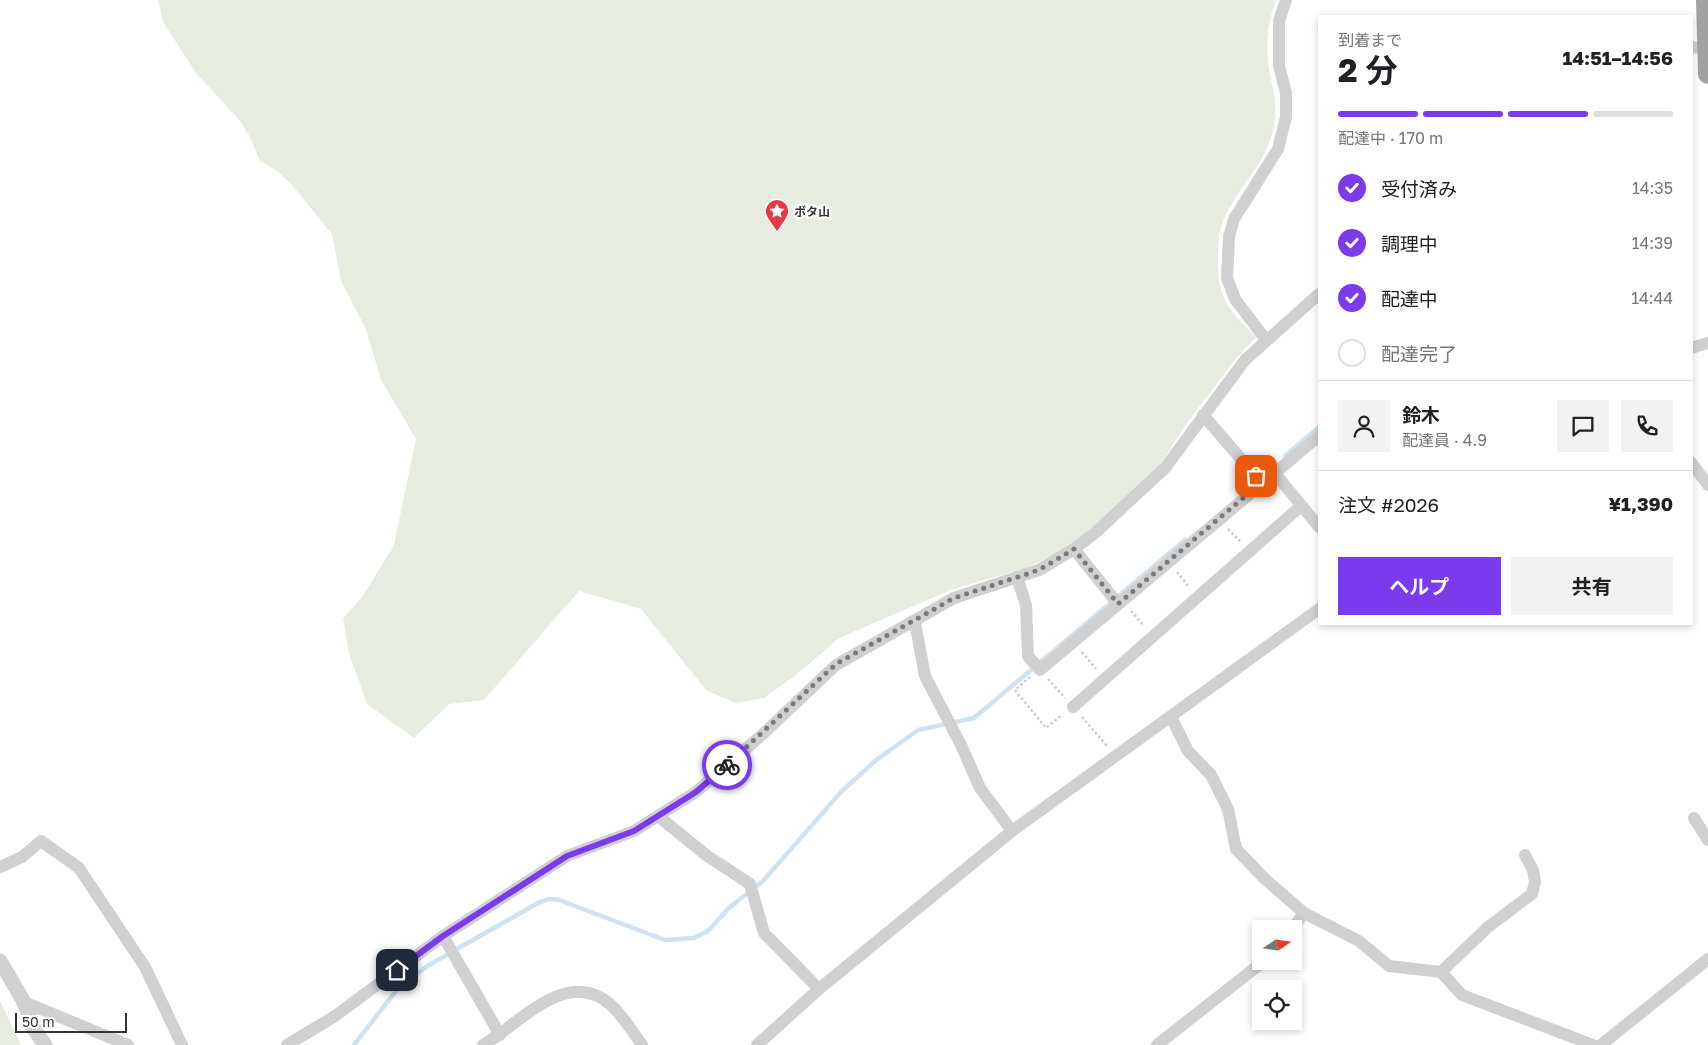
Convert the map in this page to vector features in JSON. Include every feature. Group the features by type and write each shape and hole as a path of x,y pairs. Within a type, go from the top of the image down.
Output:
{"highway":[{"path":"1706,0 1699,47 1708,74"}],"street":[{"path":"1266,340 1235,299 1227,278 1229,236 1234,219 1278,150 1286,117 1286,93 1279,66 1279,21 1286,0"},
{"path":"287,1045 335,1016 567,856 634,831 696,792 764,733 836,664 915,622 954,598 1039,570 1074,549 1095,533 1165,468 1245,360 1318,295"},
{"path":"1693,347 1708,343"},
{"path":"1203,415 1259,480"},
{"path":"1017,577 1026,605 1028,656 1036,665 1073,642 1117,599 1168,561 1219,518 1259,480 1274,472 1318,437"},
{"path":"1693,465 1708,484"},
{"path":"1274,472 1318,527"},
{"path":"1073,706 1302,506"},
{"path":"1074,549 1117,599"},
{"path":"766,1042 819,989 1012,831 1318,610"},
{"path":"915,622 924,676 949,722 980,788 1012,831"},
{"path":"1171,717 1188,751 1211,775 1228,809 1236,849 1265,879 1304,913 1359,940 1389,966 1441,972 1462,995 1593,1045"},
{"path":"658,816 706,855 750,884 764,932 819,989"},
{"path":"1694,818 1708,840"},
{"path":"0,868 22,857 41,841 79,868 144,966 182,1045"},
{"path":"1441,972 1488,927 1532,894 1535,882 1533,870 1525,855"},
{"path":"1299,920 1304,913"},
{"path":"446,941 500,1035"},
{"path":"1601,1045 1708,959"},
{"path":"0,961 24,1002 34,1029 45,1045"},
{"path":"1156,1045 1252,970"},
{"path":"483,1045 500,1035 534,1008 561,994 581,990 596,994 612,1006 642,1045"},
{"path":"24,1002 128,1045"}],"path":[{"path":"1219,518 1250,553"},
{"path":"1168,561 1198,598"},
{"path":"1117,599 1153,637"},
{"path":"1073,642 1104,679"},
{"path":"1073,706 1046,728 1015,690 1036,665 1073,706 1116,757"}],"shaded area":[{"path":"158,0 1276,0 1269,25 1267,42 1275,104 1273,132 1261,159 1229,208 1221,226 1218,245 1218,272 1222,294 1226,303 1239,320 1256,337 1234,361 1187,423 1159,466 1085,534 1064,550 1026,568 953,589 839,638 797,674 764,698 736,703 706,690 641,609 579,591 484,700 449,704 414,738 367,704 349,653 343,618 363,596 394,545 416,439 381,380 366,329 341,281 332,234 291,184 276,170 260,161 251,139 241,122 196,73 163,22"},
{"path":"0,1001 21,1045 0,1045"}],"waterway":[{"path":"1285,456 1318,428"},
{"path":"354,1045 399,987 429,965 538,903 549,899 559,900 665,940 694,938 708,931 729,908 763,881 841,792 875,761 918,730 974,718 1185,540"}],"way so far":[{"path":"727,765 764,733 836,664 915,622 954,598 1039,570 1074,549 1118,604 1262,482 1256,476"}],"place":[{"name":"ボタ山","path":"777,232"}],"route":[{"path":"397,970 443,936 567,856 634,831 696,792 727,765"}]}
